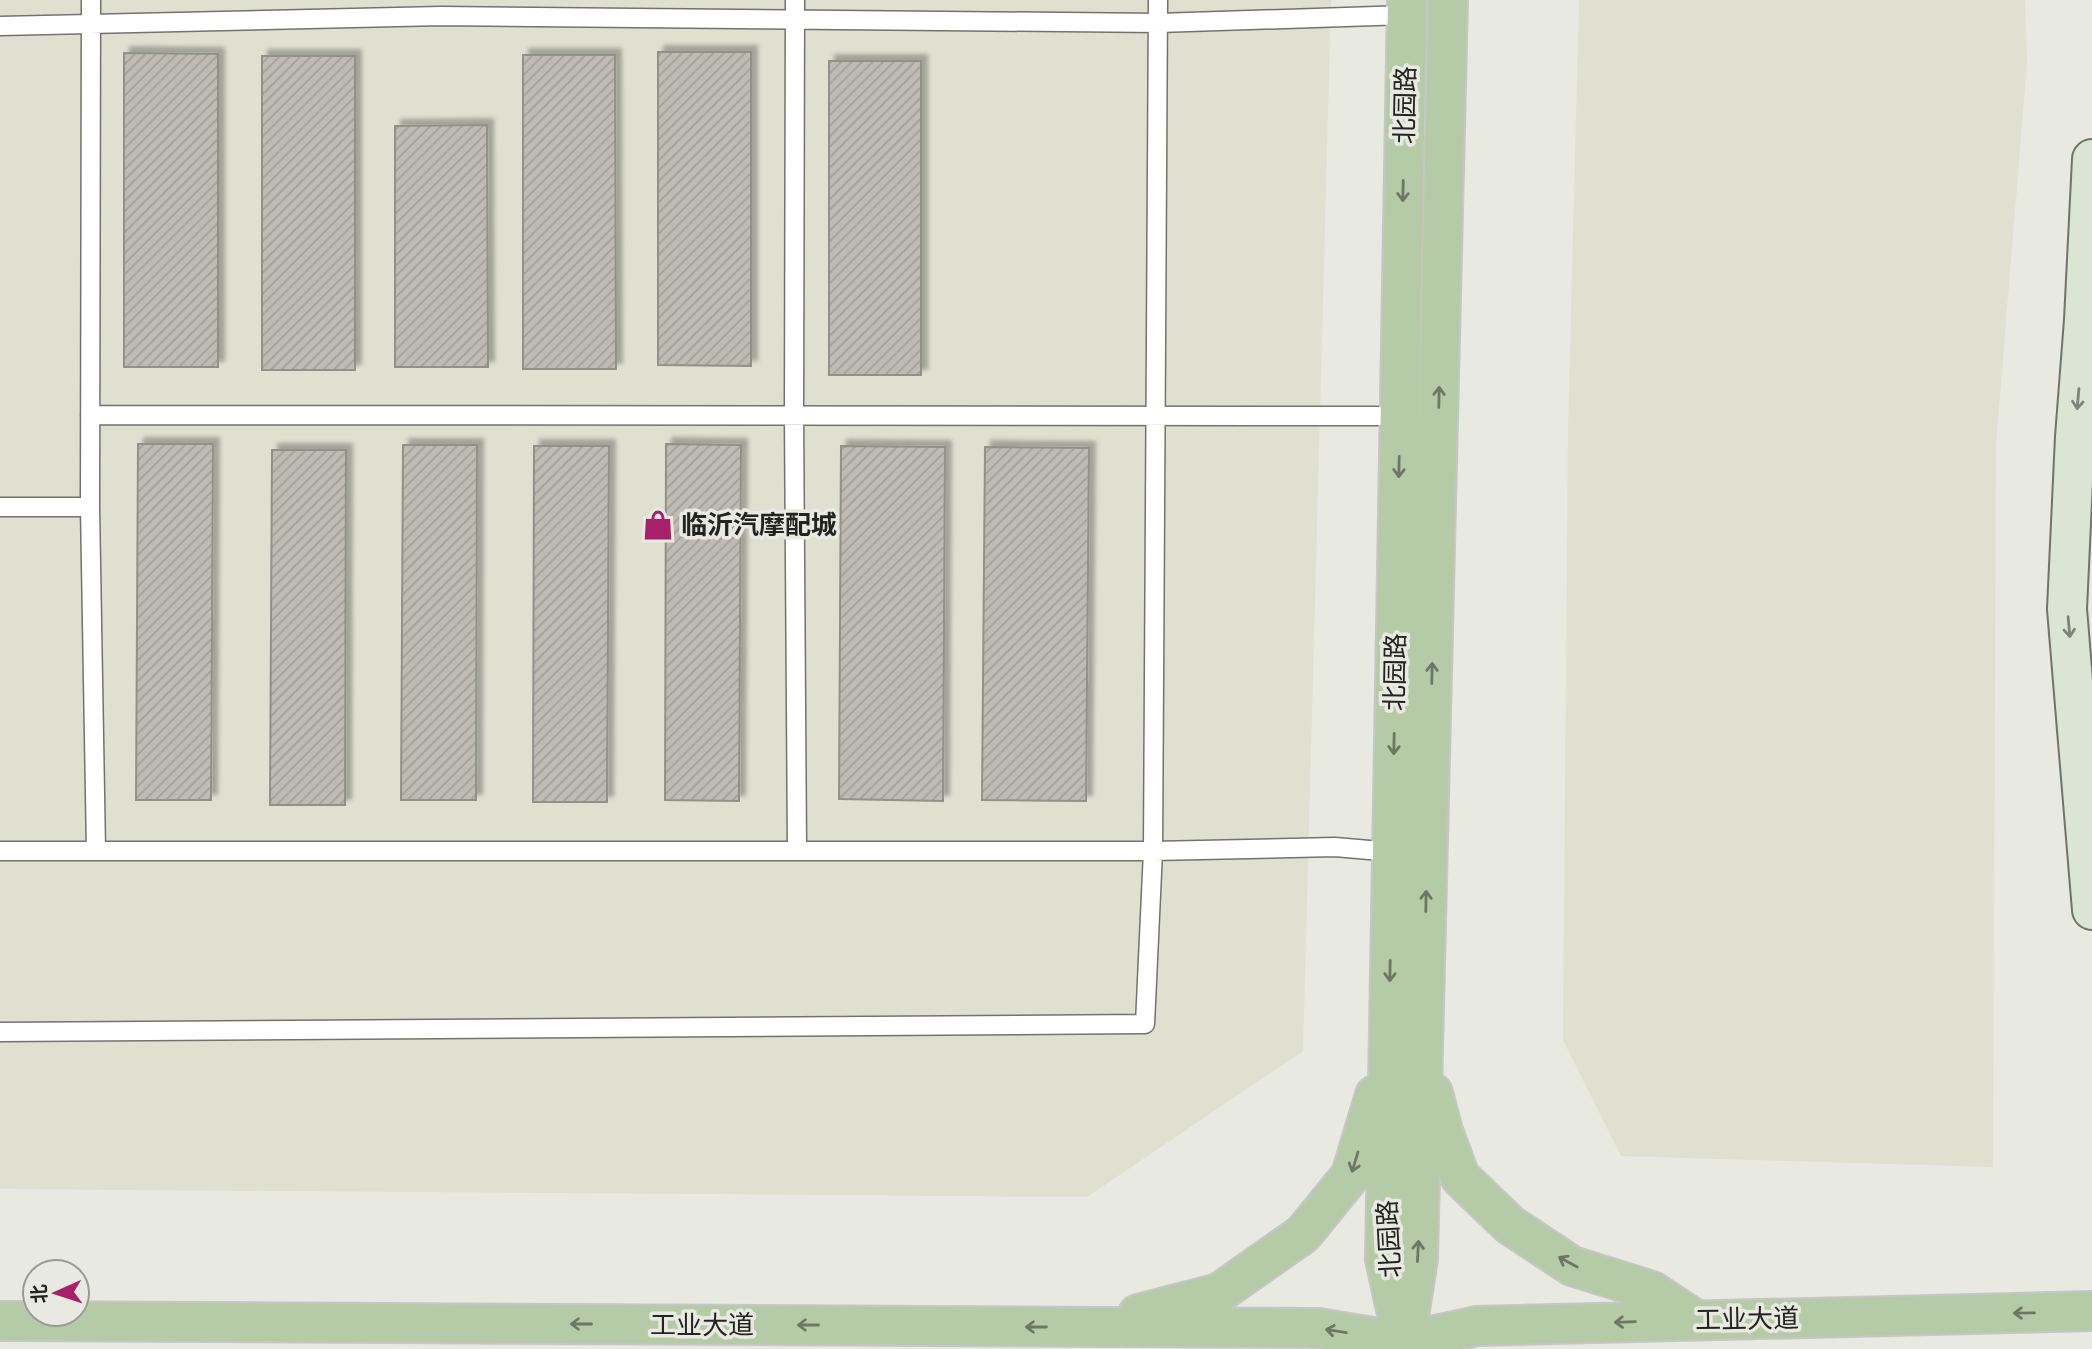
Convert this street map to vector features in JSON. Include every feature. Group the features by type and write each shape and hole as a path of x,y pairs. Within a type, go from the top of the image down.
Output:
{"main road":[{"name":"北园路","path":"1404,1347 1385,1259 1406,1052 1448,0"},
{"name":"北园路","path":"1406,7 1392,852 1406,1052"},
{"path":"2092,159 2067,609 2092,910"},
{"path":"2075,437 2081,540 2092,591"},
{"path":"1406,1052 1461,1177 1510,1226 1572,1266 1652,1291 1696,1320"},
{"path":"1087,1327 1219,1293 1303,1234 1352,1175 1406,1052"},
{"name":"工业大道","path":"0,1321 1318,1328 1404,1347 1477,1326 2085,1305"}],"lane":[{"path":"91,0 90,507 96,851"},
{"path":"795,0 797,851"},
{"path":"0,1032 1145,1024 1153,851 1158,0"},
{"path":"0,26 441,16 1158,23 1406,7"},
{"path":"90,415 1400,416"},
{"path":"0,507 90,507"},
{"path":"0,850 1153,851 1335,847 1392,852"}],"shaded area":[{"name":"临沂汽摩配城","path":"0,0 1331,0 1303,1051 1087,1197 0,1189"},
{"path":"1579,0 2025,0 2027,62 1996,445 1993,1167 1621,1156 1563,1040 1568,429"}],"building":[{"path":"658,52 751,52 751,366 658,365"},
{"path":"124,53 218,54 218,367 124,367"},
{"path":"523,55 615,55 616,369 523,369"},
{"path":"262,56 355,56 355,370 262,370"},
{"path":"829,61 921,61 921,375 829,375"},
{"path":"487,125 488,367 395,367 395,126"},
{"path":"138,444 213,444 211,800 136,800"},
{"path":"666,444 741,445 739,801 665,800"},
{"path":"403,445 477,445 476,800 401,800"},
{"path":"534,446 609,446 607,802 533,802"},
{"path":"841,446 945,447 943,801 839,799"},
{"path":"985,447 1089,448 1086,801 982,800"},
{"path":"272,450 346,450 345,805 270,805"}],"place":[{"name":"临沂汽摩配城","path":"658,525"}]}
